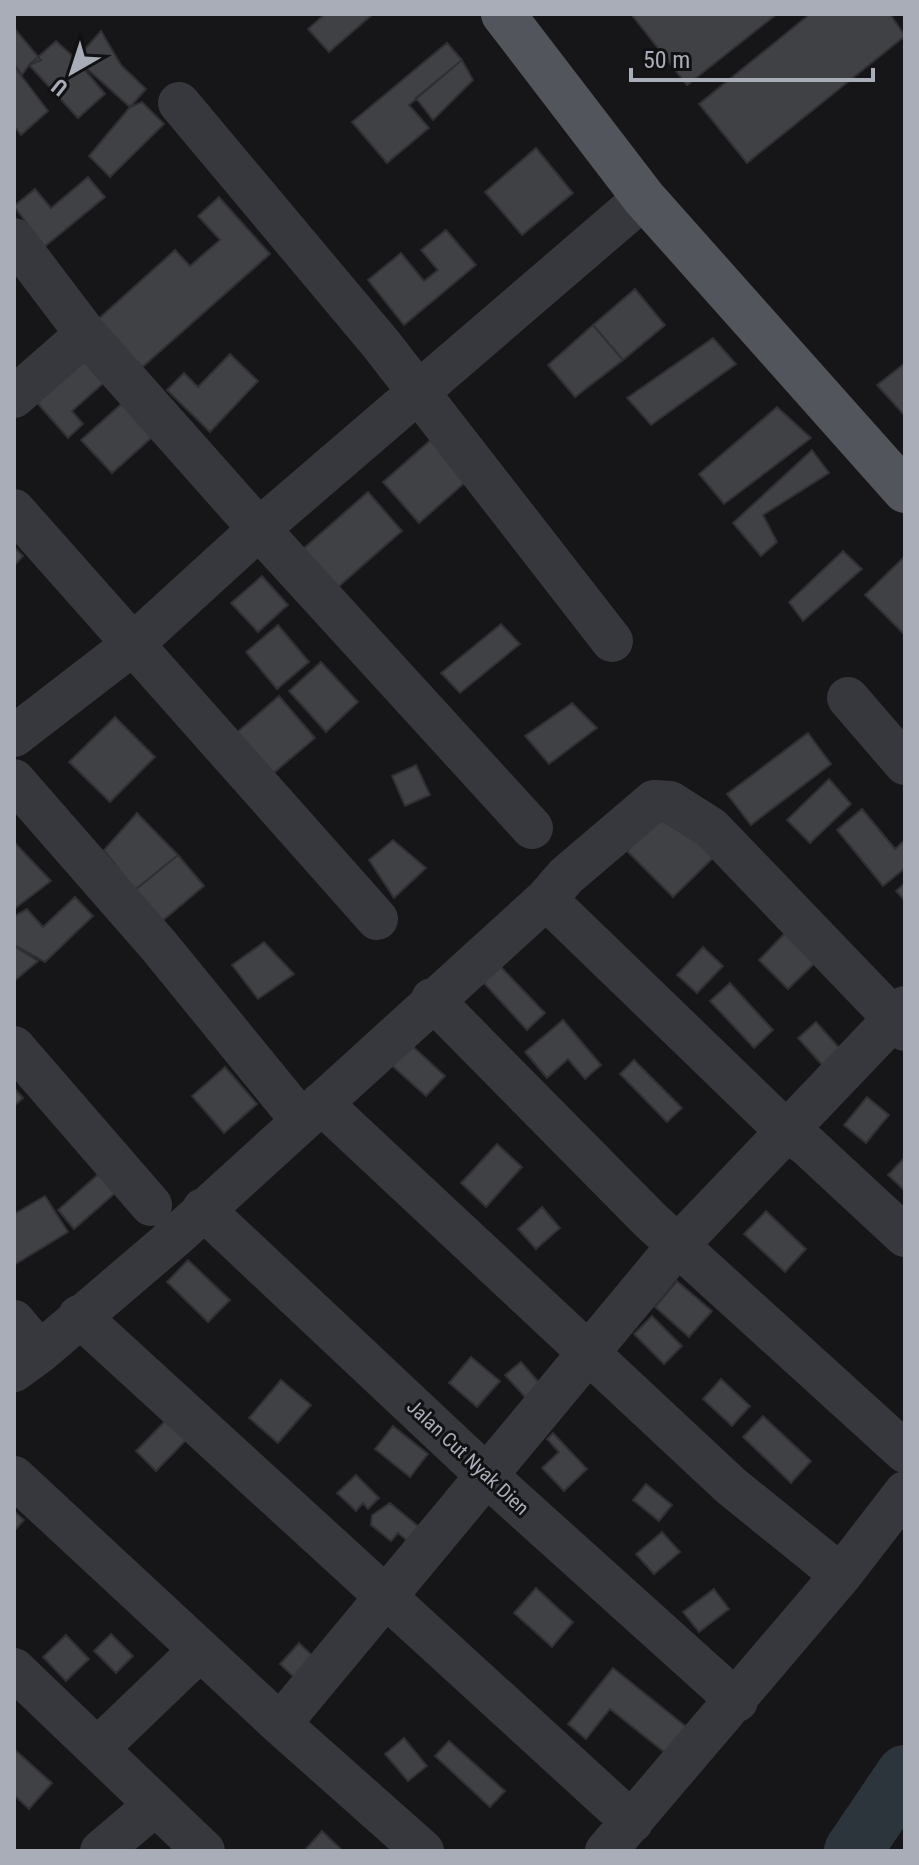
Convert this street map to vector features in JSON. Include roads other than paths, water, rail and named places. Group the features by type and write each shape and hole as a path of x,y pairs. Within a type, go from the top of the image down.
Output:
{"main road":[{"path":"503,14 644,198 905,491"}],"street":[{"path":"179,103 419,394 612,641"},
{"path":"14,736 132,645 259,529 644,198"},
{"path":"14,239 86,334 532,828"},
{"path":"14,397 86,334"},
{"path":"14,510 377,919"},
{"path":"848,698 905,764"},
{"path":"14,780 159,946 311,1111 589,1353 731,1486 841,1575"},
{"path":"23,1348 79,1316 203,1209 654,801 670,802 711,828 901,1019 786,1131 678,1245 280,1724"},
{"path":"546,899 786,1131 807,1145 905,1236"},
{"path":"432,999 678,1245 905,1452"},
{"path":"14,1047 151,1205"},
{"name":"Jalan Cut Nyak Dien","path":"203,1209 486,1475 737,1701"},
{"path":"79,1316 387,1597 619,1837 737,1701 905,1492"},
{"path":"14,1477 280,1724 423,1851"},
{"path":"98,1748 200,1650"},
{"path":"14,1669 204,1851"},
{"path":"101,1851 154,1806"}],"waterway":[{"path":"853,1851 905,1774"}]}
